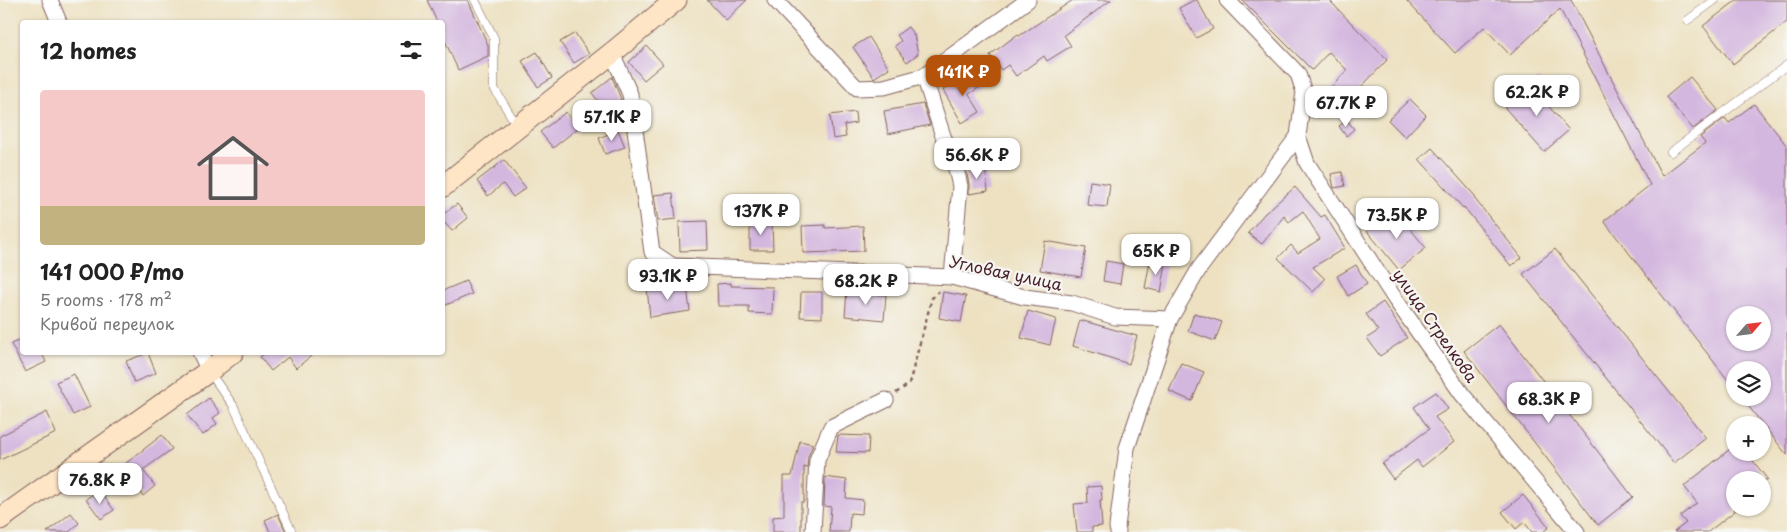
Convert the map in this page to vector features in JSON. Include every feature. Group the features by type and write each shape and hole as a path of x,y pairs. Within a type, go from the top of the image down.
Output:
{"street":[{"path":"50,0 58,20"},
{"path":"445,185 676,0"},
{"path":"775,0 857,88 884,87 924,76 1028,0"},
{"name":"улица Стрелкова","path":"1227,0 1298,74 1304,92 1298,136 1307,162 1395,299 1462,394 1577,532"},
{"name":"Угловая улица","path":"612,53 630,94 652,252 674,266 952,277 1024,297 1072,303 1115,317 1170,319"},
{"path":"924,76 954,160 960,186 952,277"},
{"path":"1118,532 1117,527 1127,448 1170,319 1199,269 1298,136"},
{"path":"0,519 204,362 224,355"},
{"path":"812,532 817,460 831,427 886,400"}],"lane":[{"path":"475,0 494,38 494,88 518,128"},
{"path":"1688,20 1715,0"},
{"path":"1671,152 1787,65"},
{"path":"204,362 233,405 292,532"}],"path":[{"path":"886,400 909,384 932,298 952,277"}],"building":[{"path":"427,0 468,0 488,45 488,56 458,70 445,41 445,20 436,20"},
{"path":"707,0 747,0 726,20"},
{"path":"1073,0 1111,0 1064,35 1071,46 1047,61 1044,56 1016,76 1008,65 1001,70 990,55 1018,34 1019,36"},
{"path":"1197,0 1213,29 1196,38 1179,8"},
{"path":"1242,0 1329,0 1387,60 1343,106 1328,91 1347,70 1329,52 1312,70"},
{"path":"1406,0 1571,0 1662,176 1705,143 1700,137 1725,118 1729,123 1754,104 1787,146 1787,455 1771,435 1771,416 1756,416 1748,406 1771,406 1771,361 1726,361 1726,377 1604,221 1650,185 1560,9 1510,55 1484,27 1455,53"},
{"path":"1737,0 1787,0 1787,22 1733,64 1703,26"},
{"path":"908,27 914,35 918,54 907,62 895,46 901,41 897,35"},
{"path":"575,33 589,54 574,63 560,42"},
{"path":"869,37 889,68 874,78 853,47"},
{"path":"647,46 663,64 644,80 629,62"},
{"path":"537,52 552,78 538,87 522,61"},
{"path":"972,73 980,87 969,94 980,112 962,123 943,90"},
{"path":"612,77 621,99 607,112 592,93"},
{"path":"1690,77 1718,110 1693,129 1666,97"},
{"path":"1539,78 1547,88 1539,95 1569,130 1544,152 1505,108"},
{"path":"1410,99 1426,115 1405,137 1388,120"},
{"path":"923,104 930,125 888,134 884,111"},
{"path":"566,112 578,128 553,148 540,132"},
{"path":"855,112 856,123 844,125 846,137 833,139 830,115"},
{"path":"1347,120 1354,129 1346,136 1339,126"},
{"path":"618,130 625,147 605,154 599,138"},
{"path":"1432,148 1476,197 1474,198 1522,258 1511,266 1464,207 1419,159"},
{"path":"504,160 526,188 513,197 503,184 488,196 477,181"},
{"path":"985,167 988,191 969,194 966,169"},
{"path":"1342,172 1345,186 1334,188 1331,174"},
{"path":"1090,181 1110,184 1107,207 1087,205"},
{"path":"1295,187 1321,217 1325,215 1345,248 1313,267 1325,279 1313,292 1278,258 1291,245 1298,253 1320,239 1303,211 1289,222 1284,216 1262,244 1248,233 1264,214"},
{"path":"673,193 676,219 658,221 654,195"},
{"path":"457,204 468,218 452,231 445,223 445,213"},
{"path":"1394,209 1426,248 1399,270 1367,231"},
{"path":"707,221 708,250 680,251 679,222"},
{"path":"772,222 773,250 750,250 750,223"},
{"path":"825,225 825,228 863,226 864,251 803,253 802,226"},
{"path":"1045,241 1086,248 1081,277 1040,270"},
{"path":"1555,249 1706,438 1674,463 1523,274"},
{"path":"1106,261 1123,264 1120,284 1103,281"},
{"path":"1150,261 1166,264 1161,292 1145,288"},
{"path":"1356,265 1367,284 1348,296 1337,276"},
{"path":"466,281 472,294 446,305 445,290"},
{"path":"731,283 731,286 773,287 772,314 749,313 749,306 718,306 717,284"},
{"path":"669,286 669,290 687,287 690,311 650,317 647,288"},
{"path":"847,291 886,295 884,320 845,316"},
{"path":"801,292 822,292 822,318 800,317"},
{"path":"943,292 966,296 961,322 939,318"},
{"path":"1383,302 1407,338 1380,356 1367,338 1378,331 1366,314"},
{"path":"1028,311 1056,319 1050,345 1021,338"},
{"path":"1194,313 1222,322 1215,341 1188,331"},
{"path":"1080,320 1137,336 1129,364 1073,346"},
{"path":"1499,324 1633,497 1598,525 1464,351"},
{"path":"20,340 20,355 42,355 46,362 25,372 11,344"},
{"path":"142,355 149,355 156,373 134,382 126,361"},
{"path":"263,355 312,355 296,368 288,357 271,371 260,357"},
{"path":"1181,363 1204,372 1192,401 1169,391"},
{"path":"74,374 90,407 73,415 56,382"},
{"path":"1436,392 1448,409 1435,417 1454,442 1422,467 1417,460 1393,479 1382,464 1429,429 1414,407"},
{"path":"209,398 220,413 213,418 217,424 203,435 187,415"},
{"path":"47,412 56,433 0,460 0,436"},
{"path":"162,435 172,449 143,470 155,486 143,496 121,467"},
{"path":"838,435 869,436 868,453 836,452"},
{"path":"800,441 813,444 808,457 807,468 804,467 804,502 801,502 801,532 773,532 773,517 784,516 784,476 792,476"},
{"path":"1726,452 1726,461 1753,461 1761,471 1726,471 1726,516 1729,516 1708,532 1674,532 1686,523 1680,516 1697,503 1684,486"},
{"path":"825,477 847,480 846,498 863,500 862,514 850,513 849,532 829,532 831,507 824,506"},
{"path":"1101,486 1102,526 1092,527 1092,532 1077,532 1074,504 1088,503 1087,487"},
{"path":"99,490 114,510 101,519 86,499"},
{"path":"1523,495 1549,527 1543,532 1532,532 1524,522 1516,529 1502,512"},
{"path":"71,513 79,523 69,532 47,532"},
{"path":"278,514 286,532 270,532 265,520"}]}
